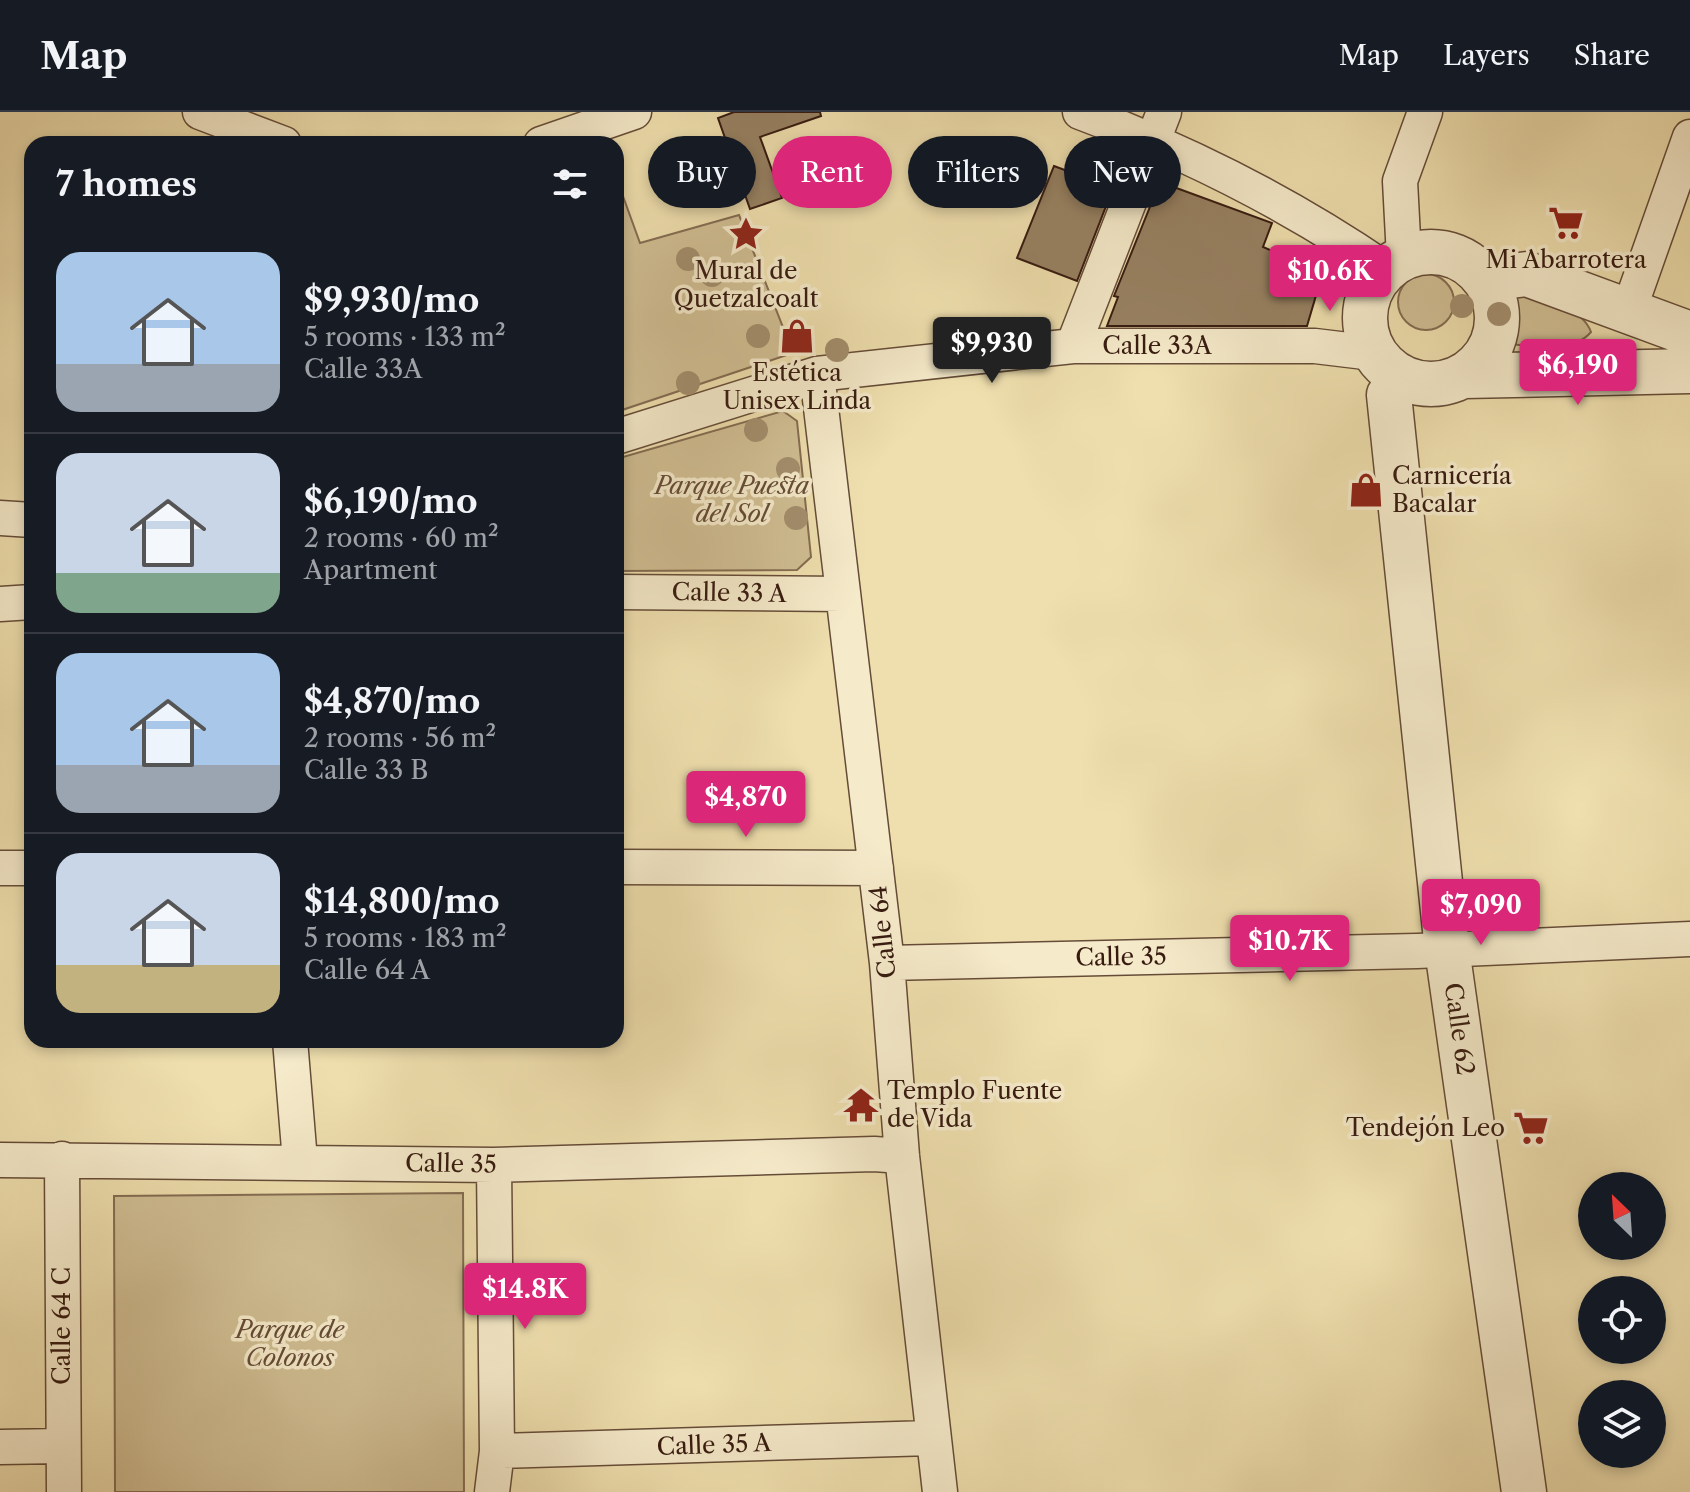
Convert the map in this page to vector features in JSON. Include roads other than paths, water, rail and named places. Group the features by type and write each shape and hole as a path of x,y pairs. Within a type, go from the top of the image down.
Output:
{"street":[{"path":"200,112 263,136"},
{"path":"1080,112 1158,126 1325,228 1395,263"},
{"path":"1395,263 1400,181 1425,112"},
{"path":"563,136 620,115"},
{"path":"1073,346 1158,126"},
{"path":"1629,310 1690,137"},
{"path":"1464,376 1481,362 1493,343 1497,321 1495,299 1485,279 1469,263 1449,254 1426,251 1395,263 1371,287 1364,308 1364,331 1389,366 1425,385 1445,383 1464,376 1690,371"},
{"path":"1485,279 1527,274 1690,334"},
{"name":"Calle 33A","path":"624,434 817,374 1073,346 1315,346 1389,366"},
{"name":"Calle 62","path":"1389,366 1389,395 1447,949 1524,1492"},
{"name":"Calle 64","path":"817,374 887,963 902,1156 931,1438 940,1492"},
{"path":"0,518 24,520"},
{"name":"Calle 33 A","path":"624,592 842,594"},
{"path":"0,604 24,602"},
{"path":"624,867 876,868"},
{"path":"0,868 24,868"},
{"name":"Calle 35","path":"887,963 1447,949 1690,939"},
{"path":"291,1048 300,1161"},
{"name":"Calle 35","path":"0,1160 494,1165 874,1154 902,1156"},
{"name":"Calle 64 C","path":"62,1159 61,1446 64,1492"},
{"path":"492,1492 497,1451 494,1165"},
{"name":"Calle 35 A","path":"497,1451 931,1438"},
{"path":"0,1447 61,1446"}],"place":[{"name":"Mi Abarrotera","path":"1566,223"},
{"name":"Mural de Quetzalcoalt","path":"746,234"},
{"name":"Estética Unisex Linda","path":"797,336"},
{"name":"Carnicería Bacalar","path":"1366,490"},
{"name":"Templo Fuente de Vida","path":"861,1105"},
{"name":"Tendejón Leo","path":"1531,1128"}],"park label":[{"name":"Parque Puesta del Sol","path":"732,500"},
{"name":"Parque de Colonos","path":"290,1344"}]}
